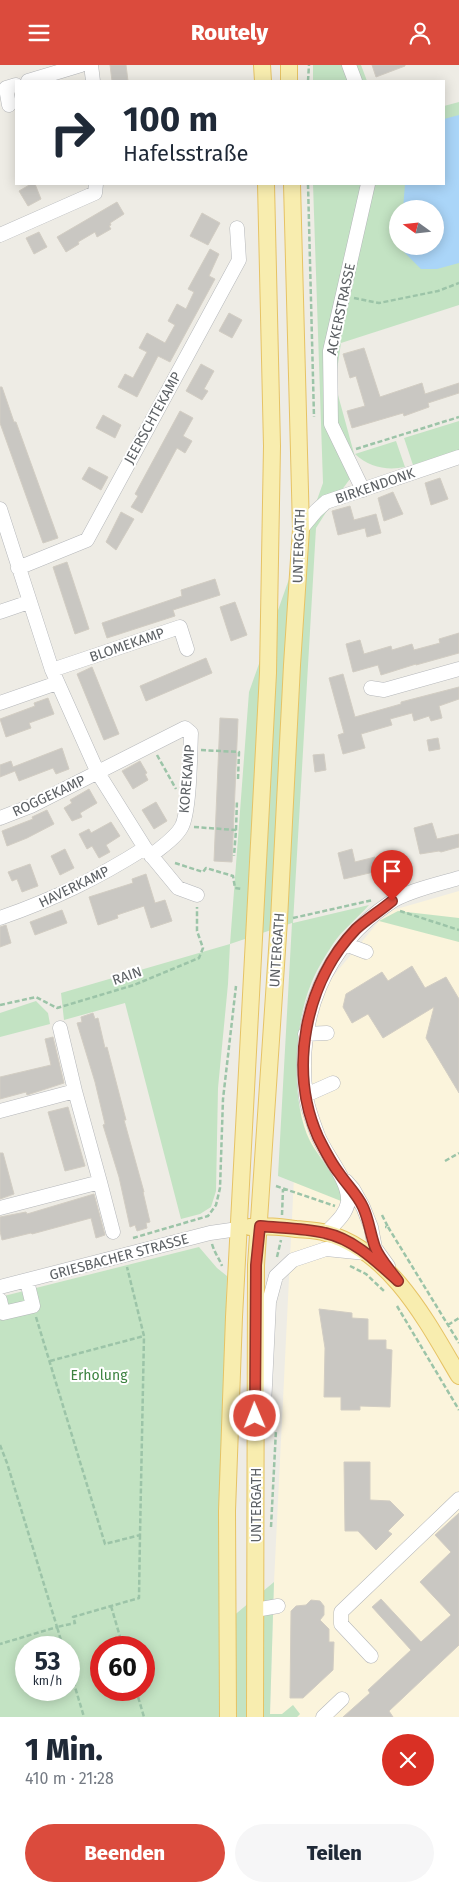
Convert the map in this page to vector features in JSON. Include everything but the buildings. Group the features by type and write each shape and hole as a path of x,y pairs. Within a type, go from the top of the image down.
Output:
{"main road":[{"path":"262,65 262,80"},
{"path":"289,65 289,80"},
{"name":"UNTERGATH","path":"228,1717 228,1511 238,1229 268,673 272,446 266,185"},
{"name":"UNTERGATH","path":"256,1717 256,1265 260,1226 301,529 292,185"},
{"path":"238,1229 260,1226 326,1233 366,1253 398,1281 435,1335 459,1376"}],"street":[{"path":"36,80 81,65"},
{"path":"91,65 93,80"},
{"path":"349,65 355,80"},
{"path":"9,105 6,88 15,85"},
{"path":"0,235 95,193 96,185"},
{"name":"ACKERSTRASSE","path":"363,490 332,425 330,351 368,185"},
{"name":"JEERSCHTEKAMP","path":"18,568 87,540 239,260 237,228"},
{"name":"BIRKENDONK","path":"301,529 326,502 459,457"},
{"path":"0,509 7,555 18,568 54,677 98,773 148,852 178,888 197,895"},
{"path":"0,612 29,602"},
{"name":"BLOMEKAMP","path":"54,677 180,627 187,649"},
{"path":"371,689 384,690 459,669"},
{"path":"0,703 54,677"},
{"name":"KOREKAMP","path":"98,773 185,728 191,733 186,808 182,826 176,834 148,852"},
{"name":"ROGGEKAMP","path":"0,818 32,806 98,773"},
{"name":"HAVERKAMP","path":"0,918 67,893 148,852"},
{"path":"326,1233 345,1212 348,1202 347,1192 339,1173 318,1136 306,1095 303,1065 305,1034 311,1007 335,957 356,929 392,901 430,886 459,878"},
{"path":"345,944 366,952"},
{"name":"GRIESBACHER STRASSE","path":"60,1027 113,1232"},
{"path":"305,1034 327,1033"},
{"path":"306,1095 333,1083"},
{"path":"0,1111 76,1091"},
{"path":"339,1173 353,1189 363,1207 371,1227 375,1248 398,1281"},
{"path":"0,1208 100,1183"},
{"name":"GRIESBACHER STRASSE","path":"0,1287 210,1233 238,1229"},
{"path":"256,1717 261,1696 264,1398 269,1302 276,1276 293,1260 326,1249 366,1253"},
{"path":"0,1300 3,1313 33,1306 27,1281"},
{"path":"371,1656 341,1625 341,1612 459,1499"},
{"path":"261,1609 278,1606"},
{"path":"323,1717 342,1699"}],"path":[{"path":"308,80 309,65"},
{"path":"308,185 314,418"},
{"path":"342,296 378,303 438,291 459,283"},
{"path":"345,452 459,417"},
{"path":"151,745 186,808"},
{"path":"190,749 239,752 238,779"},
{"path":"234,856 238,800"},
{"path":"182,826 236,829"},
{"path":"241,889 241,898"},
{"name":"RAIN","path":"0,1005 36,997 56,1008 134,985 199,958 203,948 197,931 197,895"},
{"path":"404,907 398,911 459,930"},
{"path":"220,1188 223,1099 236,982"},
{"path":"445,1161 459,1153"},
{"path":"276,1186 338,1207 345,1212"},
{"path":"378,1210 459,1343"},
{"path":"371,1227 388,1227"},
{"path":"346,1264 366,1274 388,1295"},
{"path":"0,1644 75,1623 73,1617 138,1598 144,1336 128,1273"},
{"path":"393,1300 459,1409"},
{"path":"33,1306 105,1544 140,1535"},
{"path":"448,1325 459,1318"},
{"path":"50,1361 144,1336"},
{"path":"271,1534 277,1424"},
{"path":"0,1445 59,1636"},
{"path":"111,1606 121,1636"},
{"path":"79,1701 84,1717"},
{"path":"139,1701 144,1717"}],"shaded area":[{"path":"459,891 459,1717 297,1717 300,1714 270,1714 274,1582 295,1157 309,1049 324,987 379,921 393,910"}],"green space":[{"path":"313,65 361,65 367,80 313,80"},
{"path":"459,102 459,305 341,343 335,384 358,468 316,528 293,923 369,905 337,939 315,974 311,984 305,1001 298,1041 297,1085 299,1106 310,1141 334,1178 341,1194 341,1201 278,1176 292,923 230,944 249,692 323,483 313,185 445,185 445,106"},
{"path":"459,421 459,450 413,465 404,438"},
{"path":"396,441 405,467 378,467 366,462 355,454"},
{"path":"398,911 459,918 459,942 379,921"},
{"path":"230,944 218,1088 216,1191 211,1207 200,1214 181,1219 125,1003 64,1020 61,993"},
{"path":"36,1001 48,1013 50,1024 0,1037 0,1013"},
{"name":"Erholung","path":"199,1247 217,1268 227,1276 219,1628 274,1582 270,1714 282,1714 293,1705 300,1714 297,1717 0,1717 0,1297"}],"water":[{"path":"459,115 459,263 437,269 421,269 407,255 444,255 444,200 404,200 405,185 445,185 445,119"}],"route":[{"path":"255,1416 256,1265 260,1226 326,1233 366,1253 398,1281 375,1248 371,1227 363,1207 353,1189 339,1173 318,1136 306,1099 303,1065 305,1034 311,1007 335,957 356,929 392,901"}]}
